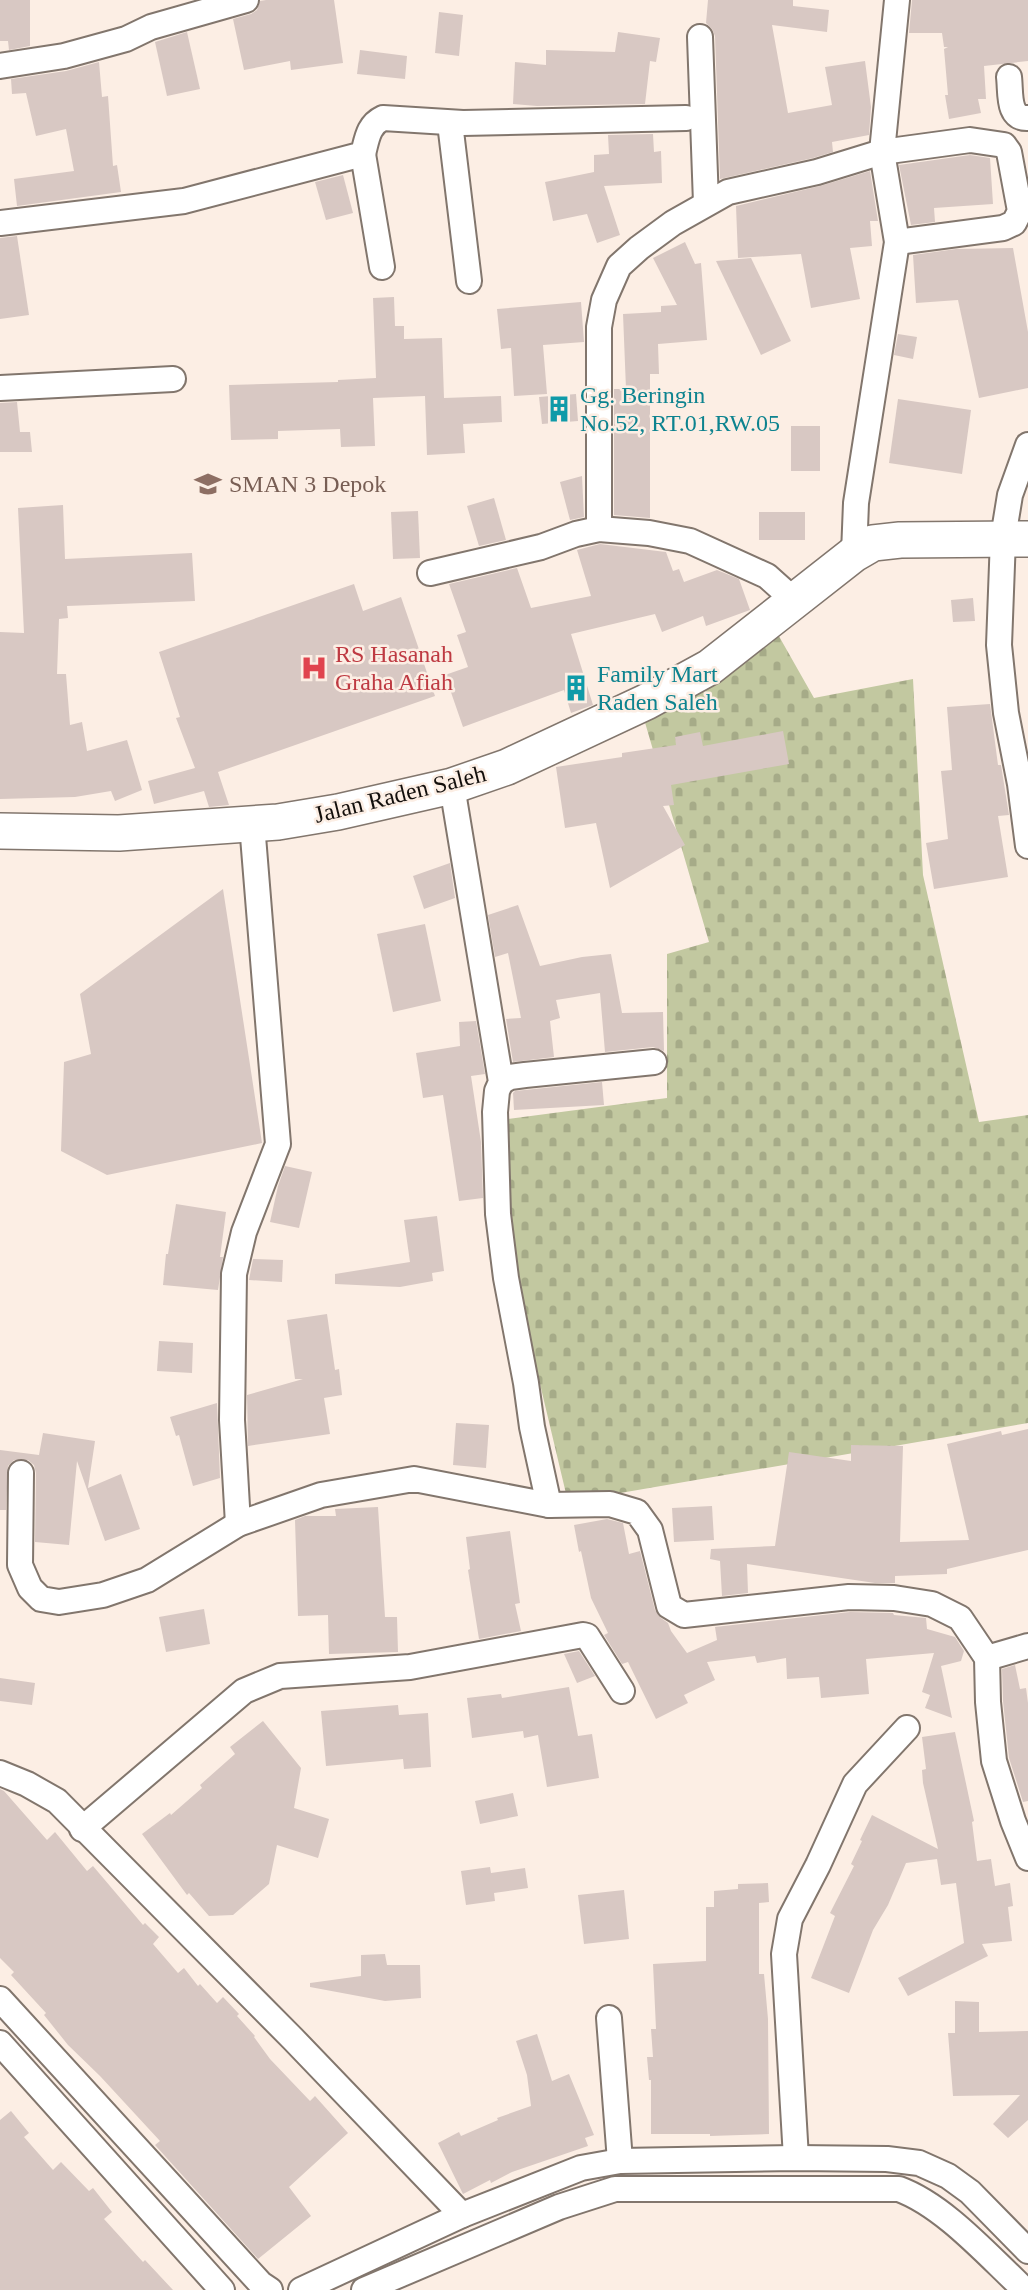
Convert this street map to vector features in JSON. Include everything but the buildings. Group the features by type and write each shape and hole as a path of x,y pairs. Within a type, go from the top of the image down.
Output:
{"street":[{"path":"0,66 64,56 126,40 151,26 246,0"},
{"path":"854,554 856,503 897,242 882,152 897,0"},
{"path":"701,37 706,203"},
{"path":"1009,77 1012,109 1016,115 1028,118"},
{"path":"382,267 363,154 370,128 383,118 450,123 686,118"},
{"path":"450,123 469,281"},
{"path":"598,530 599,327 604,300 619,266 673,223 728,192 817,172 882,152 970,140 1004,145 1009,152 1020,211 1014,223 1003,228 897,242"},
{"path":"0,223 184,201 363,154"},
{"path":"0,388 173,379"},
{"path":"1028,445 1010,495 1016,539 999,645 1006,713 1020,784 1028,846"},
{"path":"430,573 541,547 576,534 598,530 649,533 690,541 767,576 796,602"},
{"name":"Jalan Raden Saleh","path":"0,831 119,833 252,824 338,812 452,786 507,767 646,702 710,667 854,554 873,543 1016,539"},
{"path":"452,786 501,1082 497,1091 495,1112 498,1214 506,1278 532,1427 549,1505"},
{"path":"239,1524 232,1420 234,1274 244,1232 278,1144 252,824"},
{"path":"501,1082 510,1077 525,1075 654,1062"},
{"path":"21,1473 20,1566 24,1578 36,1596 50,1602 103,1595 146,1580 239,1524 321,1494 414,1479 549,1505 611,1504 637,1512 650,1530 665,1596 670,1606 684,1615 849,1597 894,1598 932,1604 960,1618 987,1658 994,1761 1028,1858"},
{"path":"82,1829 244,1691 280,1676 410,1667 583,1635 587,1636 622,1691"},
{"path":"987,1658 1028,1646"},
{"path":"796,2158 784,1954 790,1919 855,1784 907,1728"},
{"path":"0,1773 57,1801 293,2039 462,2215"},
{"path":"0,1999 260,2288"},
{"path":"609,2018 620,2161"},
{"path":"0,2043 222,2290"},
{"path":"301,2290 462,2215 581,2168 620,2161 796,2158 887,2159 919,2163 948,2176 970,2192 1028,2251"},
{"path":"917,2196 930,2168"},
{"path":"364,2290 559,2207 615,2189 899,2189 917,2196 935,2208 1026,2290"}],"green space":[{"path":"776,631 814,698 913,679 923,875 979,1122 1028,1115 1028,1423 568,1502 508,1249 492,1121 667,1098 667,954 709,942 644,719"}],"place":[{"name":"Gg. Beringin No.52, RT.01,RW.05","path":"559,409"},
{"name":"SMAN 3 Depok","path":"208,484"},
{"name":"RS Hasanah Graha Afiah","path":"314,668"},
{"name":"Family Mart Raden Saleh","path":"576,688"}]}
